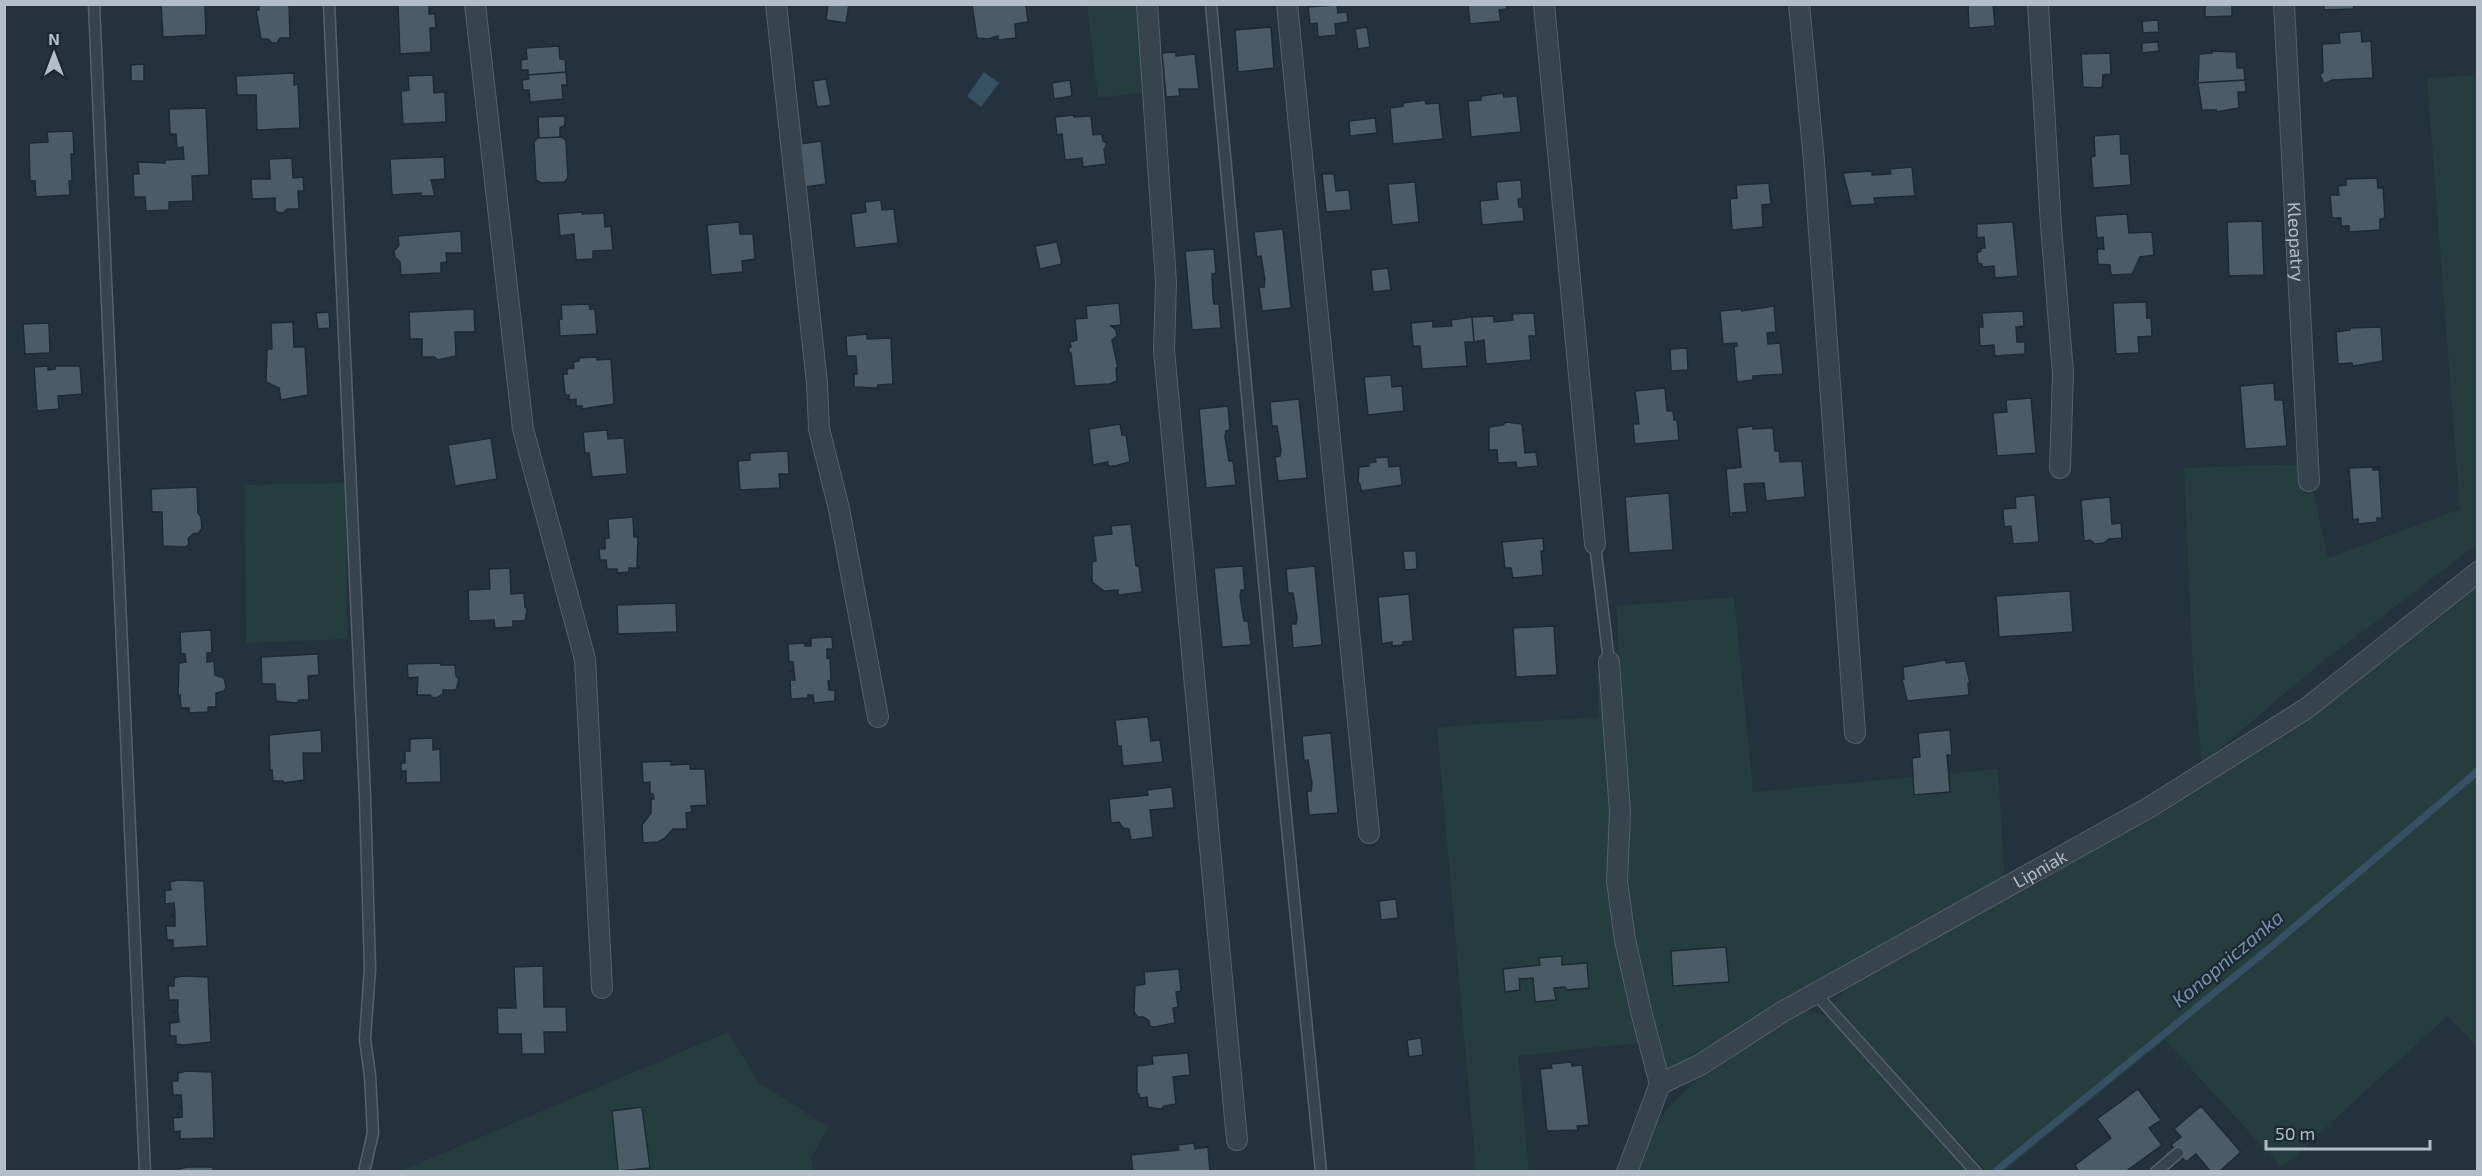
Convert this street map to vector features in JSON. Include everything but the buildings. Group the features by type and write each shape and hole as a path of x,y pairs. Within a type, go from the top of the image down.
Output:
{"street":[{"path":"475,4 523,429 585,659 602,988"},
{"path":"777,4 817,383 819,429 839,509 878,717"},
{"path":"1147,4 1166,282 1164,350 1237,1140"},
{"path":"1287,4 1369,833"},
{"path":"1545,4 1595,544"},
{"path":"1799,4 1815,170 1855,733"},
{"path":"2038,4 2051,226 2063,373 2061,468"},
{"name":"Kleopatry","path":"2284,4 2309,481"},
{"name":"Lipniak","path":"1660,1084 1700,1065 1815,993 2150,807 2307,708 2478,572"},
{"path":"1609,662 1620,812 1617,881 1625,940 1660,1084 1627,1172"}],"lane":[{"path":"94,4 145,1172"},
{"path":"330,4 365,797 370,968 365,1039 370,1076 373,1133 364,1172"},
{"path":"1211,4 1282,786 1322,1172"},
{"path":"1595,544 1609,662"},
{"path":"1815,993 1976,1172"},
{"path":"2156,1172 2178,1153"}],"green space":[{"path":"1087,5 1137,5 1146,92 1098,98"},
{"path":"2477,75 2477,544 2312,670 2202,764 2193,672 2184,468 2307,464 2328,558 2460,509 2427,78"},
{"path":"346,483 347,639 246,643 245,485"},
{"path":"2477,583 2477,1046 2447,1016 2282,1168 2165,1040 2004,1171 1986,1171 1836,1011 1834,1003 1847,987 2201,787 2311,717"},
{"path":"1734,597 1753,792 1998,769 2005,884 1660,1084 1647,1042 1518,1056 1529,1171 1476,1171 1437,727 1599,717 1597,674 1619,671 1617,606"},
{"path":"1807,1010 1828,1016 1969,1171 1640,1172 1656,1125 1690,1086 1747,1045"},
{"path":"728,1032 758,1082 828,1127 811,1158 813,1171 399,1172"}],"water":[{"path":"984,72 999,83 981,107 967,96"}],"waterway":[{"name":"Konopniczanka","path":"1997,1170 2272,946 2478,771"}]}
